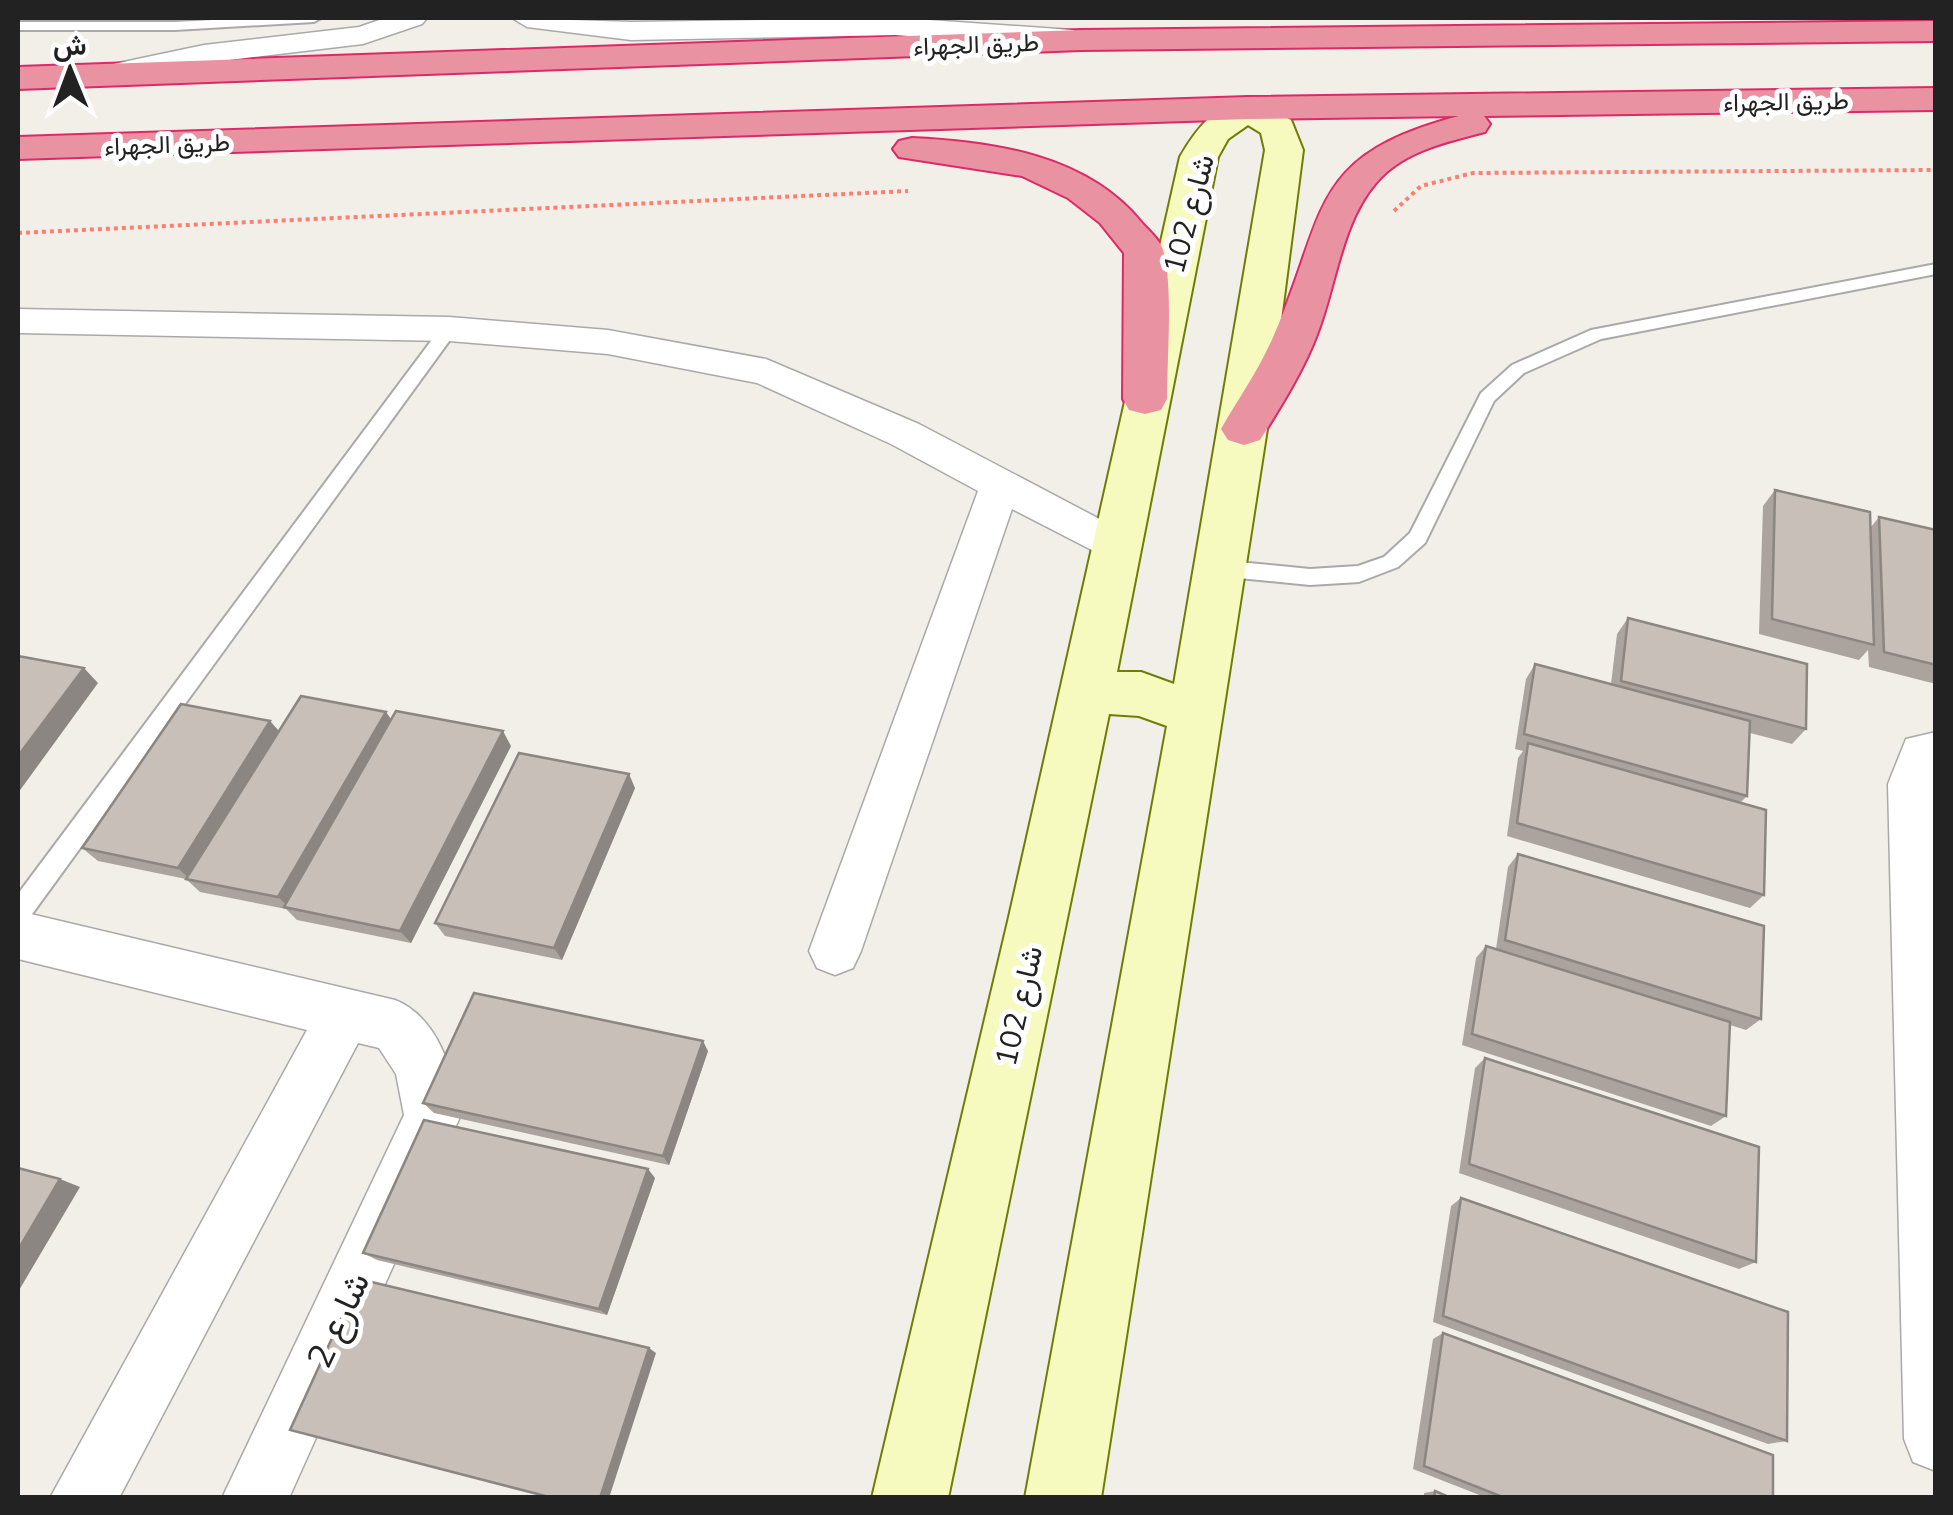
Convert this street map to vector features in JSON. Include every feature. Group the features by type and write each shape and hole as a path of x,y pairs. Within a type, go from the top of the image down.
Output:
{"highway":[{"name":"طريق الجهراء","path":"18,78 1082,40 1936,31"},
{"path":"694,92 753,93 1130,77 1202,87 1248,108 1284,84 1344,70 1758,57 1897,32"},
{"path":"398,65 655,90"},
{"name":"طريق الجهراء","path":"18,148 1248,108 1930,99"},
{"path":"1244,430 1295,337 1332,221 1354,180 1378,156 1424,133 1478,123 1734,117 1930,99"},
{"path":"224,142 944,150 1038,168 1103,204 1144,251 1145,399"}],"street":[{"path":"102,76 204,54 364,35 412,18"},
{"path":"527,18 631,31 895,26 1082,40"},
{"path":"1063,1498 1244,430 1284,150 1278,128 1248,108"},
{"name":"شارع 102","path":"910,1498 1199,157 1213,132 1248,108"},
{"path":"18,322 449,330 608,342 766,372 905,434 1115,546"},
{"path":"835,950 1000,486"},
{"path":"1086,692 1142,694 1194,712"},
{"path":"1935,1419 1912,784 1923,754 1936,752"},
{"name":"شارع 2","path":"18,935 395,1026 416,1051 429,1080 432,1117 255,1498"},
{"path":"84,1498 345,1014"}],"lane":[{"path":"18,26 175,26 314,18"},
{"path":"1218,568 1310,576 1358,574 1391,562 1418,538 1487,397 1518,369 1597,334 1936,269"},
{"path":"18,914 449,330"}],"path":[{"path":"1332,221 1398,210 1422,186 1472,173 1936,170"},
{"path":"18,233 910,191"}],"building":[{"path":"1775,490 1870,512 1874,645 1772,619"},
{"path":"1879,517 1936,530 1936,665 1884,652"},
{"path":"1628,618 1807,664 1806,729 1621,681"},
{"path":"18,656 84,668 18,756"},
{"path":"1535,664 1750,721 1747,796 1524,734"},
{"path":"301,696 386,712 278,897 186,879"},
{"path":"181,704 270,721 178,868 82,848"},
{"path":"396,711 503,731 400,931 284,907"},
{"path":"1528,743 1766,810 1764,895 1517,823"},
{"path":"519,753 629,774 554,948 435,923"},
{"path":"1518,854 1764,926 1761,1019 1505,940"},
{"path":"1486,946 1730,1022 1726,1116 1472,1034"},
{"path":"474,993 703,1041 663,1156 423,1103"},
{"path":"1485,1058 1759,1147 1756,1262 1469,1164"},
{"path":"424,1120 648,1169 599,1309 363,1253"},
{"path":"18,1168 60,1179 18,1250"},
{"path":"1461,1198 1788,1312 1787,1441 1443,1316"},
{"path":"359,1279 649,1348 600,1498 553,1498 290,1430"},
{"path":"1443,1333 1773,1455 1773,1498 1505,1498 1424,1466"}]}
